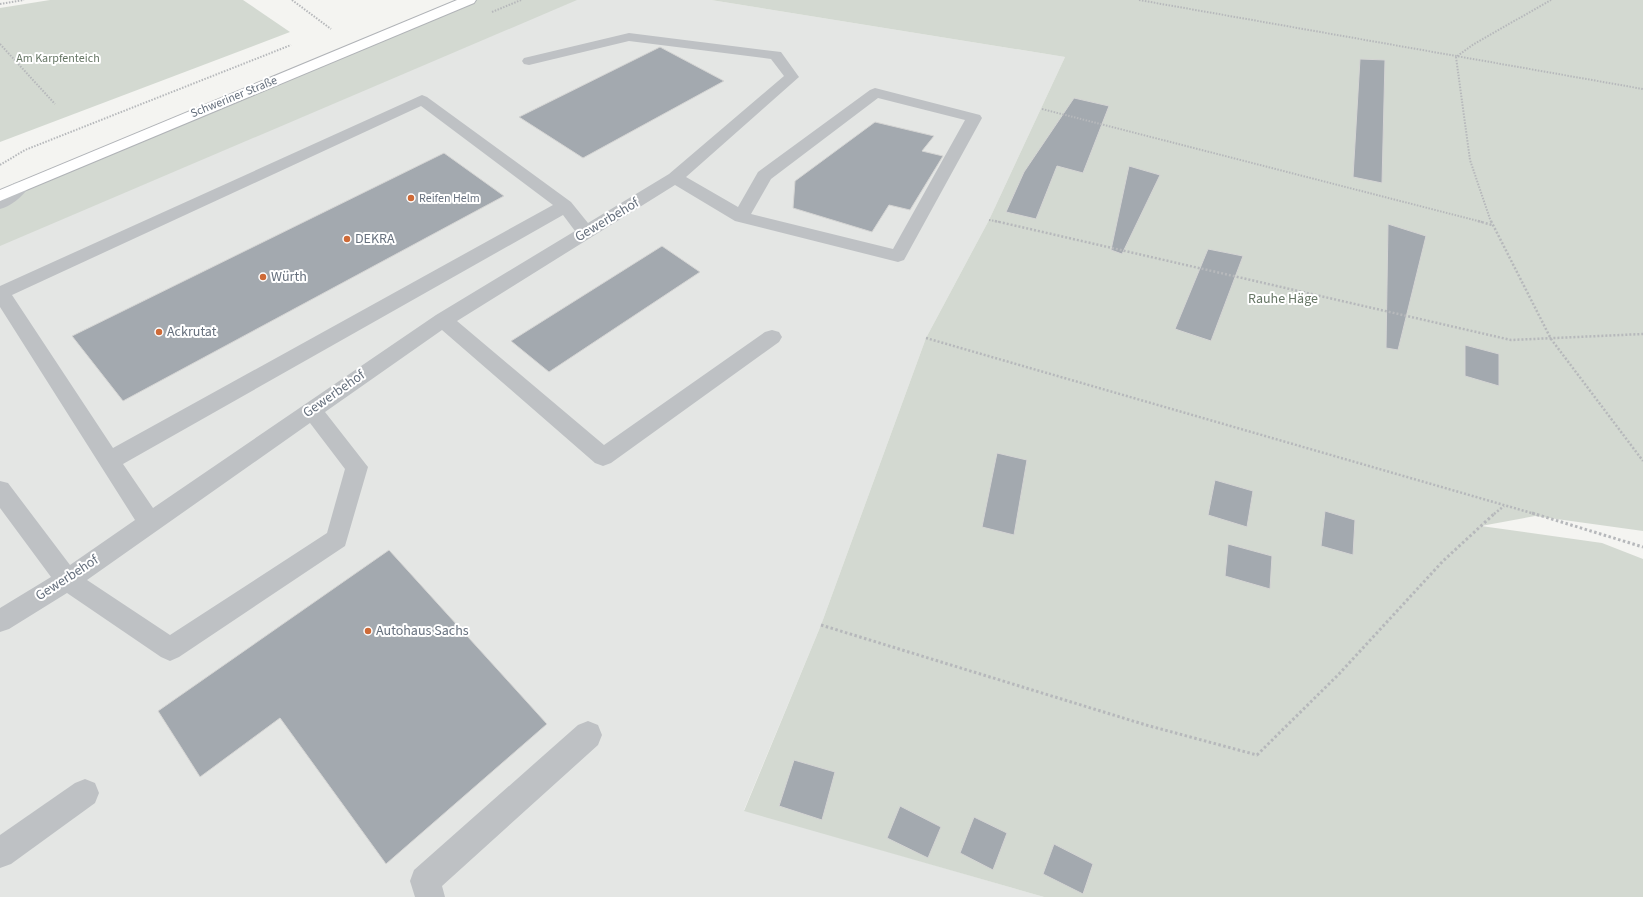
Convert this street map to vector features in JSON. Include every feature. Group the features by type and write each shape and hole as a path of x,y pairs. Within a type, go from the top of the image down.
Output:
{"main road":[{"name":"Schweriner Straße","path":"0,196 469,0"}],"street":[{"name":"Gewerbehof","path":"0,621 67,580 443,320 675,178 792,77 776,55 630,38 529,61"},
{"path":"675,178 741,217 898,256 974,118 875,93 764,176 741,217"},
{"path":"149,522 1,293 422,100 565,206 586,233"},
{"path":"0,204 20,187"},
{"path":"110,461 565,206"},
{"path":"443,320 603,457 772,337"},
{"path":"0,490 67,580 170,648 336,539 357,467 311,410"},
{"path":"430,897 425,881 588,735"},
{"path":"0,853 85,793"}],"path":[{"path":"0,4 24,0"},
{"path":"292,0 331,29 324,32"},
{"path":"1139,0 1643,90"},
{"path":"1456,57 1474,44 1551,0"},
{"path":"0,44 56,104"},
{"path":"0,165 25,150 294,44"},
{"path":"1456,57 1470,160 1492,225 1551,339 1643,461"},
{"path":"1042,109 1492,225"},
{"path":"989,220 1510,340 1643,334"},
{"path":"926,338 1417,479 1643,547"},
{"path":"821,625 1146,725 1257,755 1348,664 1479,526 1504,506"}],"shaded area":[{"path":"541,0 711,0 1065,57 989,220 926,338 821,625 744,810 1044,897 0,897 0,242"}],"green space":[{"name":"Am Karpfenteich","path":"50,0 243,0 290,32 0,142 0,8"},
{"path":"469,0 577,0 0,246 0,196"},
{"name":"Rauhe Häge","path":"711,0 1643,0 1643,531 1535,516 1481,526 1602,543 1643,559 1643,897 1044,897 744,811 821,625 926,338 989,220 1065,57"}],"building":[{"path":"660,47 724,81 583,158 519,117"},
{"path":"1360,59 1385,60 1382,183 1353,177"},
{"path":"1074,98 1109,106 1083,173 1057,166 1036,219 1006,212 1024,172"},
{"path":"875,122 934,136 922,151 943,156 910,210 889,205 872,232 793,208 795,181"},
{"name":"DEKRA","path":"444,153 504,196 123,401 72,336"},
{"path":"1129,166 1160,175 1122,254 1111,250"},
{"path":"1388,224 1426,236 1398,350 1386,348"},
{"path":"662,246 700,272 549,372 511,341"},
{"path":"1208,249 1243,256 1211,341 1175,329"},
{"path":"1465,345 1499,354 1499,386 1465,376"},
{"path":"997,453 1027,460 1014,535 982,527"},
{"path":"1215,480 1253,491 1247,527 1208,515"},
{"path":"1325,511 1355,520 1353,555 1321,546"},
{"path":"1228,544 1272,556 1270,589 1225,576"},
{"name":"Autohaus Sachs","path":"389,550 547,724 386,864 280,718 200,777 158,711"},
{"path":"794,760 835,772 822,820 779,806"},
{"path":"900,806 941,827 928,858 887,838"},
{"path":"974,817 1007,833 993,870 960,853"},
{"path":"1054,844 1093,864 1083,894 1043,874"}],"place":[{"name":"Reifen Helm","path":"411,198"},
{"name":"DEKRA","path":"347,239"},
{"name":"Würth","path":"263,277"},
{"name":"Ackrutat","path":"159,332"},
{"name":"Autohaus Sachs","path":"368,631"}]}
